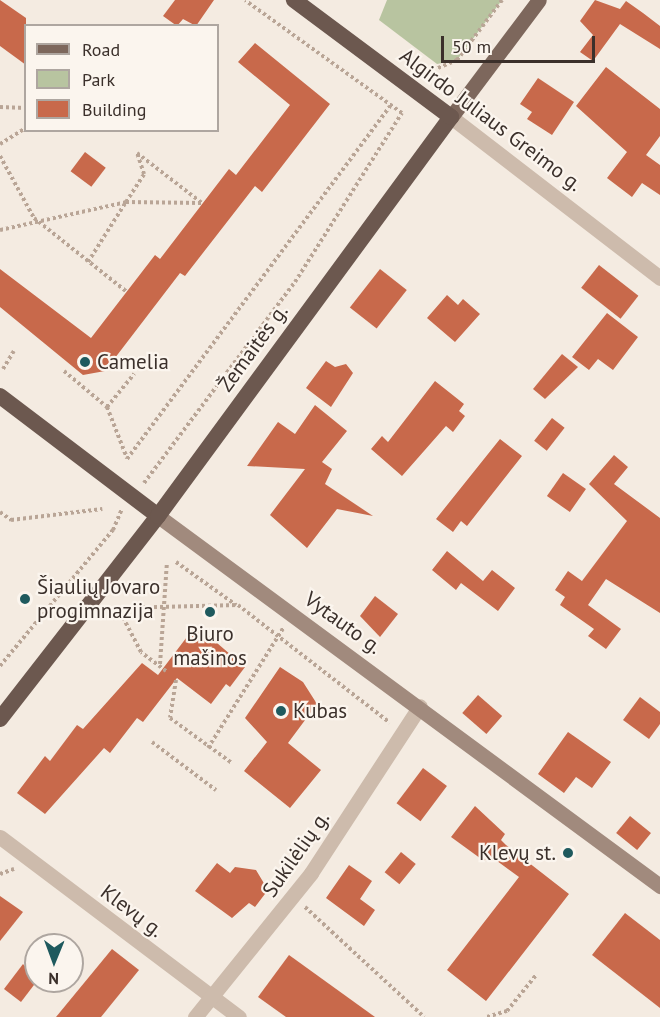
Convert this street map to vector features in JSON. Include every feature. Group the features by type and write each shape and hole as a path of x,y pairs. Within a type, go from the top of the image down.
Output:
{"highway":[{"name":"Algirdo Juliaus Greimo g.","path":"294,0 451,117"},
{"name":"Žemaitės g.","path":"0,719 158,516 451,117"},
{"name":"Vytauto g.","path":"0,396 158,516"}],"main road":[{"name":"Žemaitės g.","path":"451,117 539,0"},
{"name":"Vytauto g.","path":"158,516 420,706 660,886"}],"street":[{"name":"Algirdo Juliaus Greimo g.","path":"451,117 660,278"},
{"name":"Sukilėlių g.","path":"195,1017 293,896 420,706"},
{"name":"Klevų g.","path":"0,837 239,1017"}],"path":[{"path":"154,470 295,282 402,113 245,0"},
{"path":"438,68 457,60 501,0"},
{"path":"64,371 107,407 127,459 390,106"},
{"path":"0,107 24,108"},
{"path":"0,144 24,129"},
{"path":"0,230 34,218 126,202 202,203 137,153 144,174 126,202 88,262"},
{"path":"0,156 34,218 127,292"},
{"path":"3,369 15,351"},
{"path":"107,407 134,374"},
{"path":"0,512 11,520 102,509"},
{"path":"0,666 113,530 114,518"},
{"path":"160,665 162,605 167,562"},
{"path":"176,562 238,605 403,732"},
{"path":"166,671 141,652 118,608 162,605 238,605"},
{"path":"208,748 292,613"},
{"path":"176,680 170,718 208,748 232,763"},
{"path":"152,742 216,790"},
{"path":"293,896 418,1014 424,1017"},
{"path":"487,1017 507,1011 536,975"}],"green space":[{"path":"387,0 502,0 457,60 437,64 379,20"}],"building":[{"path":"0,0 26,18 24,64 0,46"},
{"path":"175,0 214,0 197,24 183,19 179,24 174,24 163,16"},
{"path":"595,0 620,9 626,1 643,13 660,26 660,49 620,24 593,61 580,52 593,35 580,21"},
{"path":"255,43 330,104 262,192 255,186 185,276 180,273 105,371 83,375 0,307 0,269 91,338 155,255 160,259 229,169 236,175 290,105 238,62"},
{"path":"606,67 660,109 660,136 646,155 660,165 660,195 642,183 632,197 607,178 627,152 576,106"},
{"path":"538,78 574,102 552,135 527,119 532,112 520,104"},
{"path":"85,152 106,168 91,187 71,171"},
{"path":"599,265 638,296 621,319 581,288"},
{"path":"380,269 407,290 377,329 350,308"},
{"path":"447,295 458,305 463,299 480,314 455,342 427,318"},
{"path":"607,313 638,337 613,370 598,359 589,370 572,357"},
{"path":"562,354 578,367 545,399 533,389"},
{"path":"326,361 335,367 346,364 353,373 331,407 306,388"},
{"path":"435,381 464,404 459,411 465,416 453,432 446,426 402,476 371,449 382,436 388,442"},
{"path":"315,405 347,431 322,462 332,469 325,484 373,516 337,509 307,548 270,515 305,469 247,466 278,422 295,434"},
{"path":"552,418 565,428 547,451 534,441"},
{"path":"500,439 522,456 467,526 461,521 453,532 436,519"},
{"path":"614,455 628,467 614,484 660,518 660,613 606,579 588,605 621,629 606,649 588,636 594,629 560,605 565,597 555,590 568,571 582,581 627,521 589,484"},
{"path":"563,473 586,489 570,512 547,496"},
{"path":"447,551 483,581 492,570 515,588 498,611 461,583 456,590 432,570"},
{"path":"375,596 398,614 380,637 360,616"},
{"path":"196,625 245,667 230,687 226,684 211,704 177,678 143,722 137,718 110,753 104,748 45,814 17,793 45,756 50,761 77,725 83,729 142,663 158,675"},
{"path":"280,667 303,682 317,704 288,743 321,770 290,808 244,771 267,742 245,718"},
{"path":"478,695 502,716 486,734 462,713"},
{"path":"640,697 660,712 660,724 649,739 623,720"},
{"path":"568,732 611,762 592,788 576,777 564,793 538,774"},
{"path":"423,768 447,786 420,821 397,803"},
{"path":"475,806 505,834 501,840 506,845 569,894 486,1001 447,970 519,877 489,855 484,861 451,837"},
{"path":"630,816 651,833 637,850 616,833"},
{"path":"401,852 416,864 399,884 385,872"},
{"path":"217,863 230,873 235,867 256,870 268,890 255,907 249,903 232,918 195,891"},
{"path":"349,865 372,881 360,899 375,910 364,926 326,898"},
{"path":"0,896 23,912 0,941"},
{"path":"625,913 660,940 660,1008 592,955"},
{"path":"112,949 139,970 101,1017 56,1017 76,993 84,993 84,983"},
{"path":"289,955 375,1017 286,1017 258,997"},
{"path":"23,964 24,993 28,993 21,1002 4,989"}],"place":[{"name":"Camelia","path":"85,362"},
{"name":"Šiaulių Jovaro progimnazija","path":"25,599"},
{"name":"Biuro mašinos","path":"210,612"},
{"name":"Kubas","path":"281,711"},
{"name":"Klevų st.","path":"568,853"}]}
